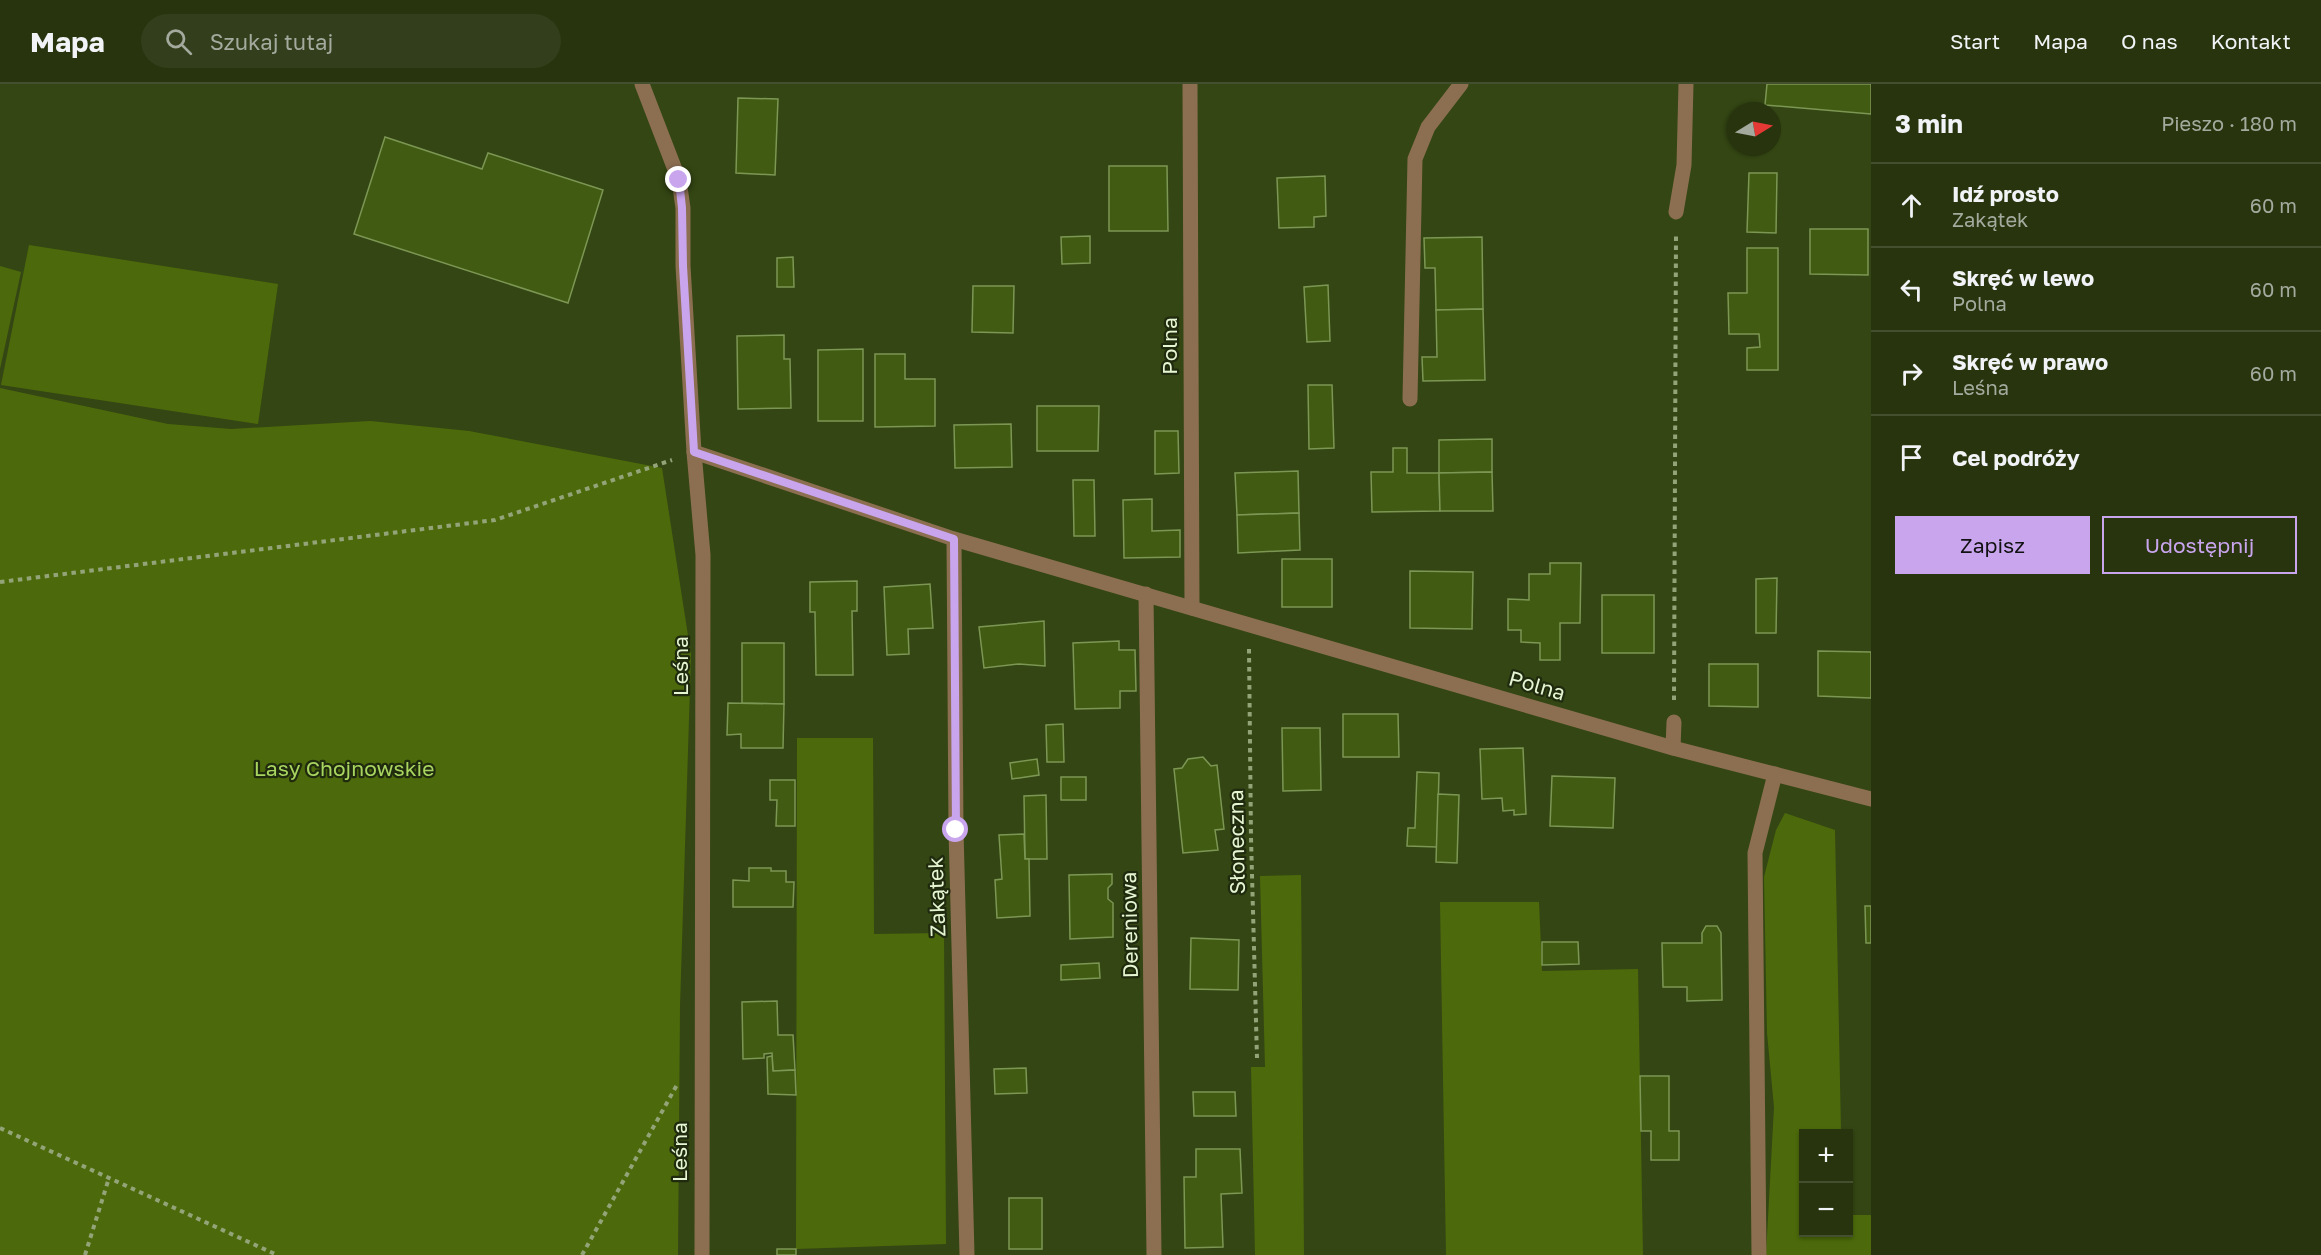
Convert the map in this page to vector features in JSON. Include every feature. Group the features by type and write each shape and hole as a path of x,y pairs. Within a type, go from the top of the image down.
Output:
{"street":[{"name":"Leśna","path":"642,84 679,180 694,452 703,555 702,1255"},
{"name":"Polna","path":"1190,84 1192,608"},
{"path":"1410,399 1415,159 1428,127 1461,84"},
{"path":"1676,212 1684,165 1686,84"},
{"name":"Polna","path":"694,452 954,539 1673,748 1871,799"},
{"name":"Zakątek","path":"954,539 956,830 967,1255"},
{"name":"Dereniowa","path":"1146,594 1154,1255"},
{"path":"1673,748 1674,722"},
{"path":"1759,1255 1755,853 1775,774"}],"path":[{"path":"1674,722 1676,212"},
{"path":"0,582 495,520 694,452"},
{"name":"Słoneczna","path":"1249,625 1251,838 1257,1058"},
{"path":"582,1255 678,1082"},
{"path":"0,1128 278,1255"},
{"path":"85,1255 110,1178"}],"green space":[{"path":"29,245 278,284 258,424 1,385"},
{"path":"0,266 21,272 0,369"},
{"name":"Lasy Chojnowskie","path":"0,388 168,424 231,429 370,421 469,431 662,468 691,655 680,1006 678,1255 0,1255"},
{"path":"797,738 873,738 874,934 944,933 946,1244 796,1249"},
{"path":"1785,813 1835,830 1841,1129 1799,1129 1799,1237 1853,1237 1853,1215 1871,1215 1871,1255 1766,1255 1774,1107 1767,1033 1764,877 1776,830"},
{"path":"1301,875 1304,1255 1255,1255 1251,1067 1265,1067 1260,876"},
{"path":"1440,902 1539,902 1542,971 1638,969 1643,1255 1446,1255"}],"building":[{"path":"1767,84 1871,84 1871,114 1781,106 1781,102 1765,102"},
{"path":"738,98 778,99 775,175 736,173"},
{"path":"385,137 482,169 488,153 603,190 568,303 354,234"},
{"path":"1109,166 1167,166 1168,231 1109,231"},
{"path":"1749,173 1777,173 1776,233 1747,232"},
{"path":"1325,176 1326,216 1314,217 1314,227 1279,228 1277,178"},
{"path":"1810,229 1868,229 1868,275 1810,274"},
{"path":"1090,236 1090,263 1062,264 1061,237"},
{"path":"1482,237 1483,309 1436,310 1435,268 1425,268 1424,238"},
{"path":"1747,248 1778,248 1778,370 1747,370 1747,348 1760,347 1759,334 1729,334 1728,293 1747,293"},
{"path":"793,257 794,287 777,287 777,258"},
{"path":"1328,285 1330,341 1307,342 1304,287"},
{"path":"973,286 1014,286 1013,333 972,332"},
{"path":"1483,309 1485,380 1423,381 1422,357 1437,357 1436,310"},
{"path":"784,335 784,359 790,359 791,408 738,409 737,336"},
{"path":"863,349 863,421 818,421 818,350"},
{"path":"875,354 905,354 905,379 935,379 935,426 875,427"},
{"path":"1308,385 1332,385 1334,448 1309,449"},
{"path":"1037,406 1099,406 1098,451 1037,451"},
{"path":"1011,424 1012,467 955,468 954,425"},
{"path":"1155,431 1178,431 1179,473 1155,474"},
{"path":"1492,439 1492,472 1439,473 1439,440"},
{"path":"1393,448 1407,448 1407,473 1439,473 1440,511 1372,512 1371,472 1393,472"},
{"path":"1298,471 1299,513 1237,515 1235,473"},
{"path":"1492,472 1493,511 1440,511 1439,473"},
{"path":"1073,480 1094,480 1095,536 1074,536"},
{"path":"1152,499 1152,531 1180,530 1180,557 1124,558 1123,500"},
{"path":"1299,513 1300,550 1238,553 1237,515"},
{"path":"1282,559 1332,559 1332,607 1282,607"},
{"path":"1550,563 1581,563 1580,623 1560,623 1560,660 1540,660 1540,643 1521,642 1521,630 1508,630 1508,599 1529,600 1529,574 1550,574"},
{"path":"1410,571 1473,572 1472,629 1410,628"},
{"path":"1777,578 1776,633 1756,633 1756,579"},
{"path":"857,581 857,611 852,611 853,675 816,675 815,612 810,612 810,582"},
{"path":"930,584 933,628 908,629 909,654 887,655 884,587"},
{"path":"1602,595 1654,595 1654,653 1602,653"},
{"path":"1044,621 1045,666 1019,664 984,668 979,627"},
{"path":"1119,641 1119,650 1135,650 1136,691 1120,691 1120,708 1075,709 1073,643"},
{"path":"742,643 784,643 784,704 742,703"},
{"path":"1818,651 1871,652 1871,698 1818,696"},
{"path":"1709,664 1758,664 1758,707 1709,706"},
{"path":"728,703 784,704 783,748 741,748 741,734 727,735"},
{"path":"1343,714 1398,714 1399,757 1343,757"},
{"path":"1063,724 1064,762 1047,762 1046,725"},
{"path":"1282,728 1320,728 1321,790 1283,791"},
{"path":"1523,748 1526,814 1514,815 1514,810 1503,811 1502,798 1482,799 1480,749"},
{"path":"1203,757 1211,766 1217,765 1224,829 1215,830 1218,850 1183,853 1174,769 1182,768 1188,759"},
{"path":"1037,759 1039,775 1012,779 1010,763"},
{"path":"1417,772 1439,773 1437,847 1407,846 1408,828 1415,828"},
{"path":"1552,776 1615,778 1613,828 1550,826"},
{"path":"1061,777 1086,777 1086,800 1061,800"},
{"path":"770,780 795,780 795,826 776,826 777,800 770,800"},
{"path":"1438,794 1459,795 1457,863 1436,862"},
{"path":"1046,795 1047,859 1025,859 1024,796"},
{"path":"1024,834 1025,859 1029,859 1030,916 997,918 995,880 1002,879 999,835"},
{"path":"749,868 786,871 786,882 794,882 793,907 733,907 733,880 749,881"},
{"path":"1112,874 1108,899 1113,903 1113,937 1070,939 1069,875"},
{"path":"1865,906 1871,906 1871,943 1866,943"},
{"path":"1706,926 1717,926 1721,933 1722,1000 1687,1001 1687,987 1663,987 1662,943 1702,943 1702,933"},
{"path":"1191,938 1239,940 1238,990 1190,989"},
{"path":"1542,942 1578,942 1579,964 1542,965"},
{"path":"1099,963 1100,978 1061,980 1061,965"},
{"path":"777,1001 778,1035 793,1035 795,1070 773,1071 772,1053 764,1054 764,1058 743,1059 742,1002"},
{"path":"772,1056 773,1071 795,1070 796,1095 768,1094 767,1057"},
{"path":"1026,1068 1027,1093 995,1094 994,1069"},
{"path":"1640,1076 1669,1076 1669,1131 1679,1131 1679,1160 1651,1160 1651,1131 1641,1131"},
{"path":"1193,1092 1235,1092 1236,1116 1194,1116"},
{"path":"1196,1149 1240,1149 1242,1193 1221,1194 1223,1247 1185,1248 1184,1177 1196,1177"},
{"path":"1009,1198 1042,1198 1042,1249 1009,1249"},
{"path":"777,1249 796,1249 796,1255 777,1255"}],"route":[{"path":"679,180 694,452 954,539 956,830"}]}
